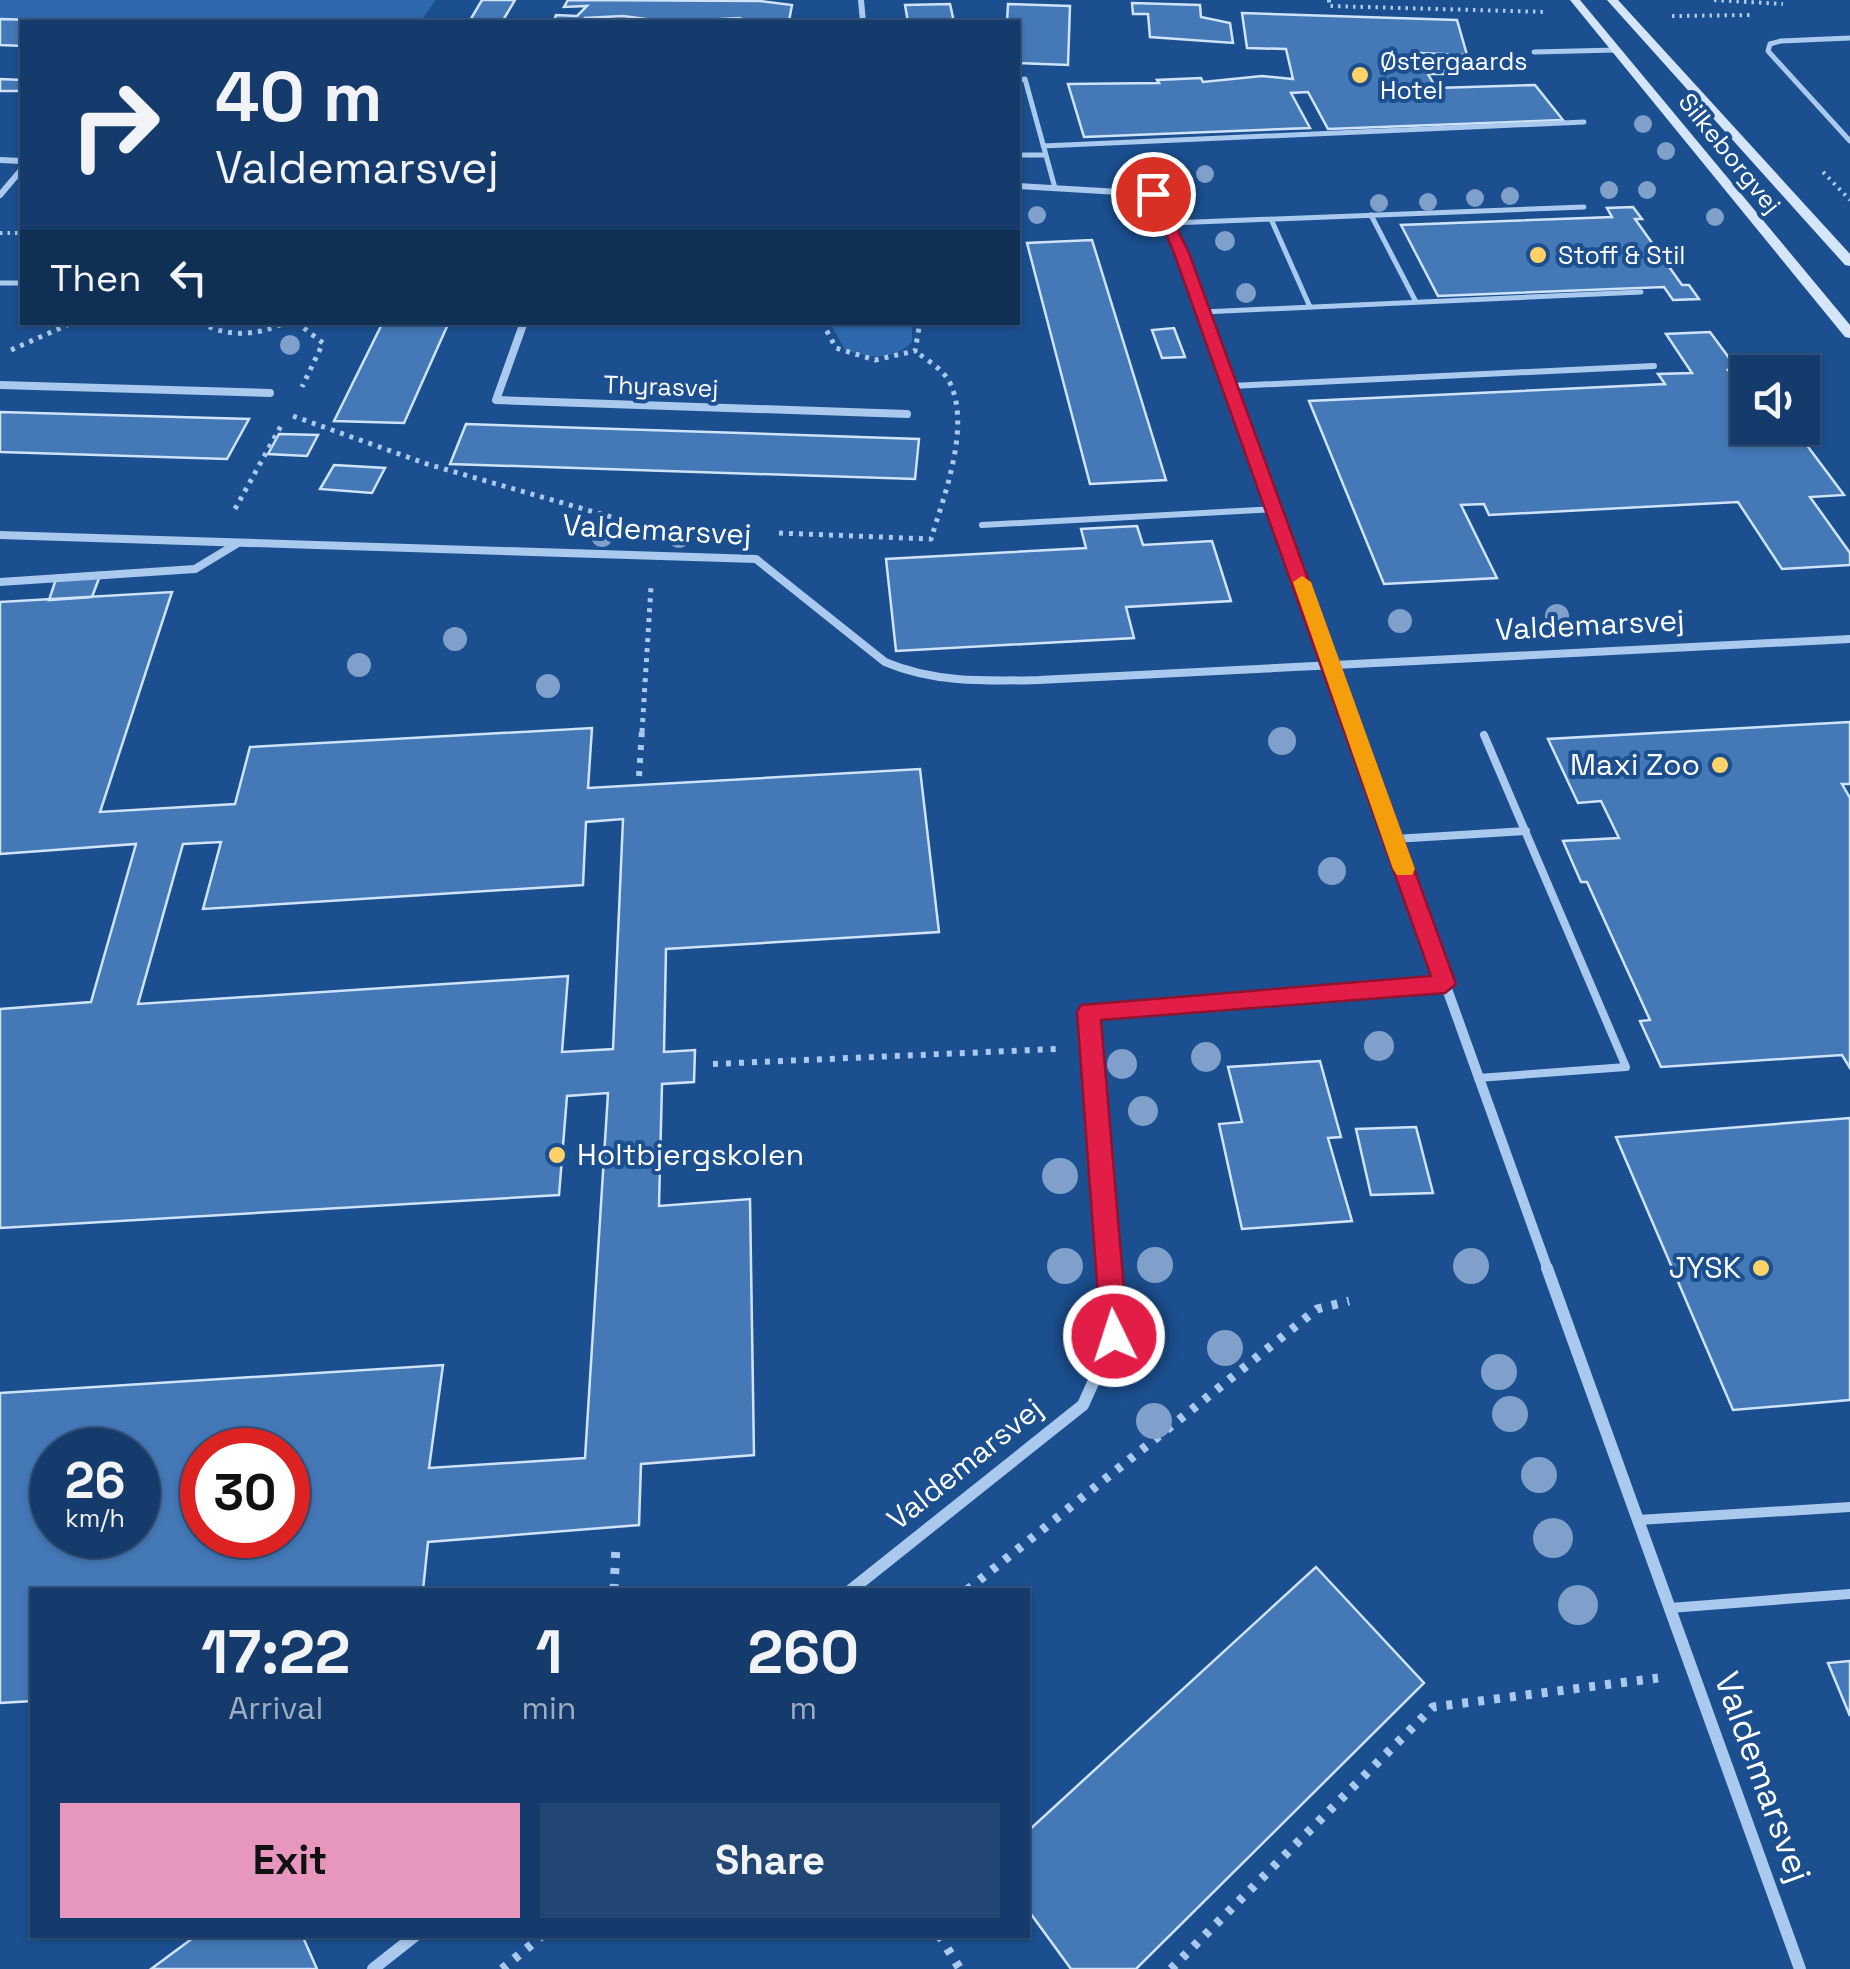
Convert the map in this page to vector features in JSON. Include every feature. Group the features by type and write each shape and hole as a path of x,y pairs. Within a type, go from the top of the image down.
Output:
{"main road":[{"name":"Silkeborgvej","path":"1575,0 1850,334"},
{"name":"Silkeborgvej","path":"1612,0 1850,262"}],"street":[{"path":"0,196 20,171"},
{"path":"1020,186 1153,194 1170,223 1333,666"},
{"name":"Thyrasvej","path":"523,325 496,400 908,414"},
{"path":"0,385 270,394"},
{"name":"Valdemarsvej","path":"0,535 756,559 786,574 877,661 910,673 1028,678 1850,639"},
{"path":"0,582 194,569 239,543"},
{"name":"Valdemarsvej","path":"1333,666 1800,1969"},
{"name":"Valdemarsvej","path":"853,1588 1082,1405 1114,1336 1089,1012 1445,984"},
{"path":"373,1969 412,1938"}],"lane":[{"path":"1850,38 1780,41 1770,44 1768,51 1850,141"},
{"path":"1534,52 1616,50"},
{"path":"1020,80 1025,80 1055,188"},
{"path":"1044,146 1584,122"},
{"path":"1020,155 1046,155"},
{"path":"1170,223 1584,207"},
{"path":"1371,215 1416,302"},
{"path":"1271,219 1310,307"},
{"path":"1203,312 1640,292"},
{"path":"1230,386 1654,366"},
{"path":"982,526 1276,509"},
{"path":"1478,1078 1626,1068 1484,735"},
{"path":"1394,839 1526,831"},
{"path":"1638,1520 1850,1507"},
{"path":"1670,1608 1850,1594"}],"path":[{"path":"1329,0 1329,6 1586,14"},
{"path":"5,354 68,325"},
{"path":"206,325 222,333 240,334 274,325"},
{"path":"824,325 836,348 860,359 891,359 915,351"},
{"path":"915,351 919,325"},
{"path":"775,533 930,538 948,483 955,401 945,376 915,351"},
{"path":"288,414 427,464 658,529 639,776"},
{"path":"231,515 250,516"},
{"path":"713,1064 1092,1047"},
{"path":"969,1588 1318,1309 1349,1302"},
{"path":"614,1588 616,1545"},
{"path":"1171,1969 1433,1707 1694,1674"},
{"path":"502,1969 539,1938"},
{"path":"941,1938 960,1969"}],"shaded area":[{"path":"0,0 436,0 421,20 0,19"},
{"path":"831,325 912,325 912,342 889,355 845,350"}],"building":[{"path":"482,0 515,0 503,20 470,20"},
{"path":"568,0 760,1 792,5 789,20 654,20 623,16 554,20 556,15 577,16 587,6 564,7"},
{"path":"1132,3 1200,5 1201,17 1230,23 1233,43 1150,37 1148,14 1133,14"},
{"path":"950,4 954,20 908,20 905,5"},
{"path":"1008,4 1070,6 1068,65 1020,63 1020,20 1007,20"},
{"name":"Østergaards Hotel","path":"1242,13 1457,20 1467,55 1420,53 1422,64 1441,64 1447,74 1428,74 1436,88 1535,85 1563,120 1328,129 1308,92 1291,93 1310,128 1084,137 1068,84 1159,83 1157,80 1201,78 1203,82 1262,76 1293,79 1286,49 1247,48"},
{"path":"0,19 34,20 20,20 20,46 0,45"},
{"path":"0,79 20,80 20,91 0,91"},
{"name":"Stoff & Stil","path":"1633,207 1642,219 1635,219 1682,285 1689,285 1699,299 1673,300 1664,287 1438,296 1401,225 1612,217 1607,208"},
{"path":"1092,240 1166,480 1090,484 1027,243"},
{"path":"382,325 448,325 404,423 334,421"},
{"path":"1174,328 1185,357 1162,358 1152,330"},
{"path":"1710,332 1730,359 1730,445 1807,445 1844,495 1810,497 1850,553 1850,565 1782,569 1738,502 1489,515 1484,504 1461,505 1497,578 1384,584 1309,401 1665,384 1658,374 1692,373 1666,334"},
{"path":"0,412 249,419 227,459 0,452"},
{"path":"466,424 919,439 915,479 450,464"},
{"path":"279,434 318,435 307,456 268,454"},
{"path":"334,465 385,468 372,493 320,489"},
{"path":"1137,526 1143,545 1212,541 1231,601 1126,607 1134,638 896,651 886,559 1086,548 1081,529"},
{"path":"101,573 92,597 49,600 57,576"},
{"path":"172,592 100,812 235,804 250,747 592,728 588,788 920,769 939,932 666,949 664,1052 695,1050 694,1082 662,1084 659,1206 750,1199 754,1455 641,1464 639,1525 428,1542 423,1588 30,1588 30,1701 0,1703 0,1393 443,1365 429,1468 585,1458 608,1093 567,1096 559,1195 0,1228 0,1009 91,1002 136,844 0,854 0,602","holes":["623,819 613,1049 562,1052 568,976 138,1004 183,844 221,842 203,909 583,885 586,822"]},
{"path":"1850,722 1850,784 1842,784 1850,798 1850,1068 1842,1055 1661,1067 1640,1021 1650,1020 1587,882 1581,882 1563,841 1619,838 1601,801 1578,803 1548,739"},
{"path":"1320,1061 1341,1137 1328,1138 1352,1221 1242,1229 1219,1124 1242,1122 1228,1067"},
{"name":"JYSK","path":"1850,1118 1850,1400 1733,1410 1616,1137"},
{"path":"1416,1127 1433,1193 1371,1195 1356,1129"},
{"path":"1316,1567 1424,1683 1136,1969 1071,1969 1030,1913 1030,1829"},
{"path":"1850,1661 1850,1716 1828,1663"},
{"path":"193,1938 303,1938 317,1969 151,1969"}],"slow traffic":[{"path":"1302,582 1404,869"}],"place":[{"name":"Østergaards Hotel","path":"1360,75"},
{"name":"Stoff & Stil","path":"1538,255"},
{"name":"Maxi Zoo","path":"1720,765"},
{"name":"Holtbjergskolen","path":"557,1155"},
{"name":"JYSK","path":"1761,1268"}],"route":[{"path":"1114,1336 1089,1012 1445,984 1182,253 1153,194"}]}
